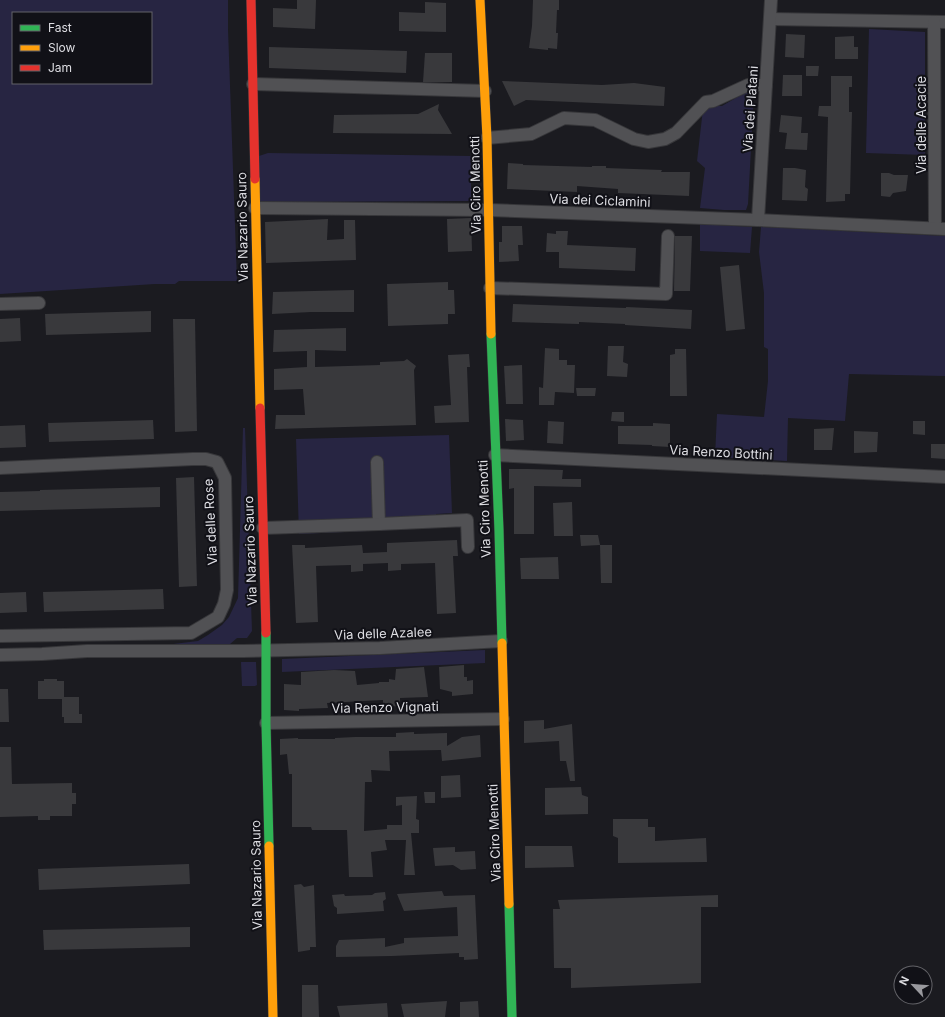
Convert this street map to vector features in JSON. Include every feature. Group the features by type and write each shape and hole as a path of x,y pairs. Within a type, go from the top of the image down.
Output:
{"street":[{"name":"Via Nazario Sauro","path":"251,0 254,208 257,267 266,650 266,723 274,1017"},
{"name":"Via Ciro Menotti","path":"480,0 487,138 491,355 499,530 512,1017"},
{"name":"Via dei Platani","path":"758,220 771,0"},
{"path":"770,19 940,22"},
{"name":"Via delle Acacie","path":"940,22 940,228"},
{"path":"253,84 485,91"},
{"path":"487,138 531,134 564,118 595,120 634,139 648,142 665,139 676,133 706,102 713,101 748,84 766,85"},
{"name":"Via dei Ciclamini","path":"254,208 489,210 940,228"},
{"path":"490,288 666,294 668,236"},
{"path":"0,304 39,303"},
{"name":"Via Renzo Bottini","path":"495,455 945,477"},
{"name":"Via delle Rose","path":"0,468 193,458 217,462 225,478 227,590 224,604 218,616 191,634 0,636"},
{"path":"377,462 379,524"},
{"path":"263,528 467,520 468,548"},
{"path":"42,635 42,654"},
{"name":"Via delle Azalee","path":"266,650 380,648 501,641"},
{"path":"0,655 88,651 266,650"},
{"name":"Via Renzo Vignati","path":"266,723 503,719"}],"shaded area":[{"path":"0,0 228,0 237,281 179,281 175,284 0,294"},
{"path":"869,29 925,32 925,155 866,153"},
{"path":"746,92 754,93 748,204 746,210 700,208 705,168 697,161 703,109 713,106 722,106"},
{"path":"268,153 471,156 471,201 256,202 256,157"},
{"path":"700,224 752,227 750,253 700,251"},
{"path":"761,227 945,236 945,376 849,374 845,421 788,418 787,461 715,457 717,414 764,417 768,381 768,349 764,347 764,293 759,252"},
{"path":"243,428 245,428 252,631 247,638 237,638 230,644 165,645 198,641 208,635 222,625 229,617 238,598"},
{"path":"449,435 452,513 436,514 436,528 299,534 296,439"},
{"path":"485,650 485,663 282,672 282,659"},
{"path":"241,662 256,662 257,685 242,686"}],"building":[{"path":"297,0 316,0 315,29 273,27 273,8 297,9"},
{"path":"533,0 559,0 556,33 558,33 557,49 548,48 548,50 529,48"},
{"path":"425,2 446,3 446,32 399,31 399,12 425,13"},
{"path":"786,34 805,35 804,58 785,57"},
{"path":"854,36 854,47 858,47 858,59 835,59 835,37"},
{"path":"269,47 407,51 406,73 269,68"},
{"path":"425,53 452,53 452,82 423,82"},
{"path":"806,66 819,66 818,76 806,76"},
{"path":"783,75 802,75 802,96 782,96"},
{"path":"831,76 852,76 852,87 849,87 849,112 852,112 850,194 845,194 845,201 826,202 828,117 818,116 819,106 831,106"},
{"path":"502,81 602,85 634,83 665,87 664,106 526,100 514,106"},
{"path":"439,104 438,110 452,134 333,133 334,115 418,114"},
{"path":"781,115 802,117 801,133 808,133 807,150 785,149 787,133 779,132"},
{"path":"508,163 523,165 606,166 606,168 662,170 661,172 690,172 689,196 618,193 618,189 577,186 577,192 507,189"},
{"path":"783,168 806,170 805,187 808,189 807,201 782,200"},
{"path":"881,173 908,175 906,191 893,193 890,197 881,196"},
{"path":"471,218 472,251 448,252 447,219"},
{"path":"328,219 327,240 344,239 344,220 355,220 356,260 266,263 265,222"},
{"path":"502,226 522,226 523,245 518,245 519,261 499,262 499,242 502,242"},
{"path":"556,231 568,231 567,245 636,248 635,271 559,268 559,252 546,252 547,233 556,234"},
{"path":"675,236 692,236 690,291 674,291"},
{"path":"739,265 745,329 726,331 720,267"},
{"path":"448,282 448,290 454,290 455,314 448,314 448,324 388,326 387,284"},
{"path":"354,290 354,312 272,314 273,292"},
{"path":"513,304 692,310 691,329 579,322 579,324 512,322"},
{"path":"151,311 151,332 46,335 45,314"},
{"path":"20,318 21,341 0,342 0,319"},
{"path":"173,319 195,319 197,431 175,432"},
{"path":"346,328 346,351 315,350 315,367 380,365 380,362 404,361 407,359 416,366 414,370 416,425 275,429 276,415 305,415 303,389 274,390 274,369 307,367 307,351 273,352 274,330"},
{"path":"608,346 624,346 623,362 628,364 627,377 607,376"},
{"path":"545,348 559,349 559,360 567,360 567,365 575,365 574,393 555,392 554,405 539,405 539,387 543,388"},
{"path":"675,349 686,349 687,396 670,396 670,355 675,354"},
{"path":"469,354 470,367 467,367 469,422 435,423 434,406 451,405 448,355"},
{"path":"522,365 523,404 506,404 504,366"},
{"path":"576,388 596,388 595,396 577,396"},
{"path":"612,412 624,412 624,422 611,421"},
{"path":"505,419 523,420 524,440 506,441"},
{"path":"153,420 154,439 49,442 48,423"},
{"path":"548,421 564,422 563,444 547,443"},
{"path":"913,421 925,421 925,435 913,434"},
{"path":"653,423 670,424 670,447 618,444 618,426 653,426"},
{"path":"25,425 26,447 0,448 0,426"},
{"path":"834,428 832,450 814,450 814,429"},
{"path":"854,431 878,432 877,452 854,453"},
{"path":"931,444 945,444 945,459 931,458"},
{"path":"509,469 563,470 562,479 581,479 581,487 534,486 534,534 514,534 514,488 509,489"},
{"path":"194,477 197,586 179,587 176,478"},
{"path":"160,487 160,507 0,511 0,492"},
{"path":"572,502 573,536 554,536 553,503"},
{"path":"580,535 598,535 600,545 581,546"},
{"path":"457,540 458,556 453,556 456,613 437,614 435,563 401,564 401,570 388,571 388,563 363,564 363,571 351,572 351,565 316,566 318,622 296,623 292,545 305,545 305,548 362,545 363,553 387,552 387,543"},
{"path":"600,545 612,545 612,583 601,583"},
{"path":"558,557 559,579 521,579 520,558"},
{"path":"163,589 164,609 44,612 43,592"},
{"path":"26,592 27,612 0,613 0,593"},
{"path":"464,665 464,677 467,677 467,681 473,680 473,694 452,696 452,692 440,689 439,667"},
{"path":"424,667 428,697 400,698 400,707 393,706 390,703 383,704 383,700 327,703 328,708 299,709 299,711 284,710 284,684 301,685 301,672 334,670 355,671 357,685 389,682 389,679 395,680 396,669"},
{"path":"44,679 57,679 57,681 64,681 64,697 79,697 79,714 82,714 82,723 64,723 64,717 62,717 62,699 38,699 38,681 44,681"},
{"path":"0,689 8,689 9,722 0,722"},
{"path":"544,720 544,729 572,724 575,781 570,781 566,761 560,761 559,741 524,743 524,721"},
{"path":"414,732 414,734 447,733 447,746 462,737 480,735 481,757 442,761 441,750 389,751 390,771 371,770 372,782 365,782 364,831 387,829 387,825 402,825 402,805 396,806 396,797 417,796 416,819 419,820 419,833 411,833 415,875 404,875 406,840 385,840 387,850 371,852 373,877 349,877 347,830 312,830 311,827 292,827 292,774 289,774 287,754 280,755 280,739 396,737 396,733"},
{"path":"0,747 11,747 12,784 72,783 72,793 76,793 76,804 72,804 72,816 50,816 50,820 38,820 38,816 0,817"},
{"path":"460,775 461,797 441,798 441,776"},
{"path":"581,787 582,795 588,797 588,814 545,815 545,788"},
{"path":"424,792 435,792 435,803 425,803"},
{"path":"613,819 648,819 648,827 655,827 655,841 706,838 707,862 618,863 618,838 613,836"},
{"path":"525,846 572,846 574,867 525,868"},
{"path":"455,847 455,852 475,851 476,869 461,870 453,865 435,866 433,848"},
{"path":"189,864 190,884 39,890 38,869"},
{"path":"301,884 304,887 314,885 316,947 310,947 310,950 298,952 294,885"},
{"path":"442,891 444,896 475,895 478,959 464,960 464,957 459,957 459,953 336,957 336,946 339,940 385,938 385,947 404,943 404,938 458,936 457,907 404,911 397,894"},
{"path":"385,892 386,899 383,901 384,911 337,914 337,908 334,906 332,895 372,895 375,893"},
{"path":"718,895 718,907 701,907 701,983 571,988 571,968 554,968 553,909 560,909 558,900"},
{"path":"190,927 190,947 44,950 43,930"},
{"path":"302,985 318,985 319,1017 302,1017"},
{"path":"447,1001 445,1017 404,1017 401,1004"},
{"path":"478,1001 479,1017 460,1017 460,1002"},
{"path":"387,1003 388,1017 340,1017 337,1006"}],"traffic: fast":[{"path":"491,334 502,643"},
{"path":"266,633 266,723 269,846"},
{"path":"509,904 512,1017"}],"traffic: slow":[{"path":"480,0 487,138 491,334"},
{"path":"255,179 260,408"},
{"path":"502,643 509,904"},
{"path":"269,846 273,1017"}],"traffic: jam":[{"path":"251,0 255,179"},
{"path":"260,408 266,633"}]}
